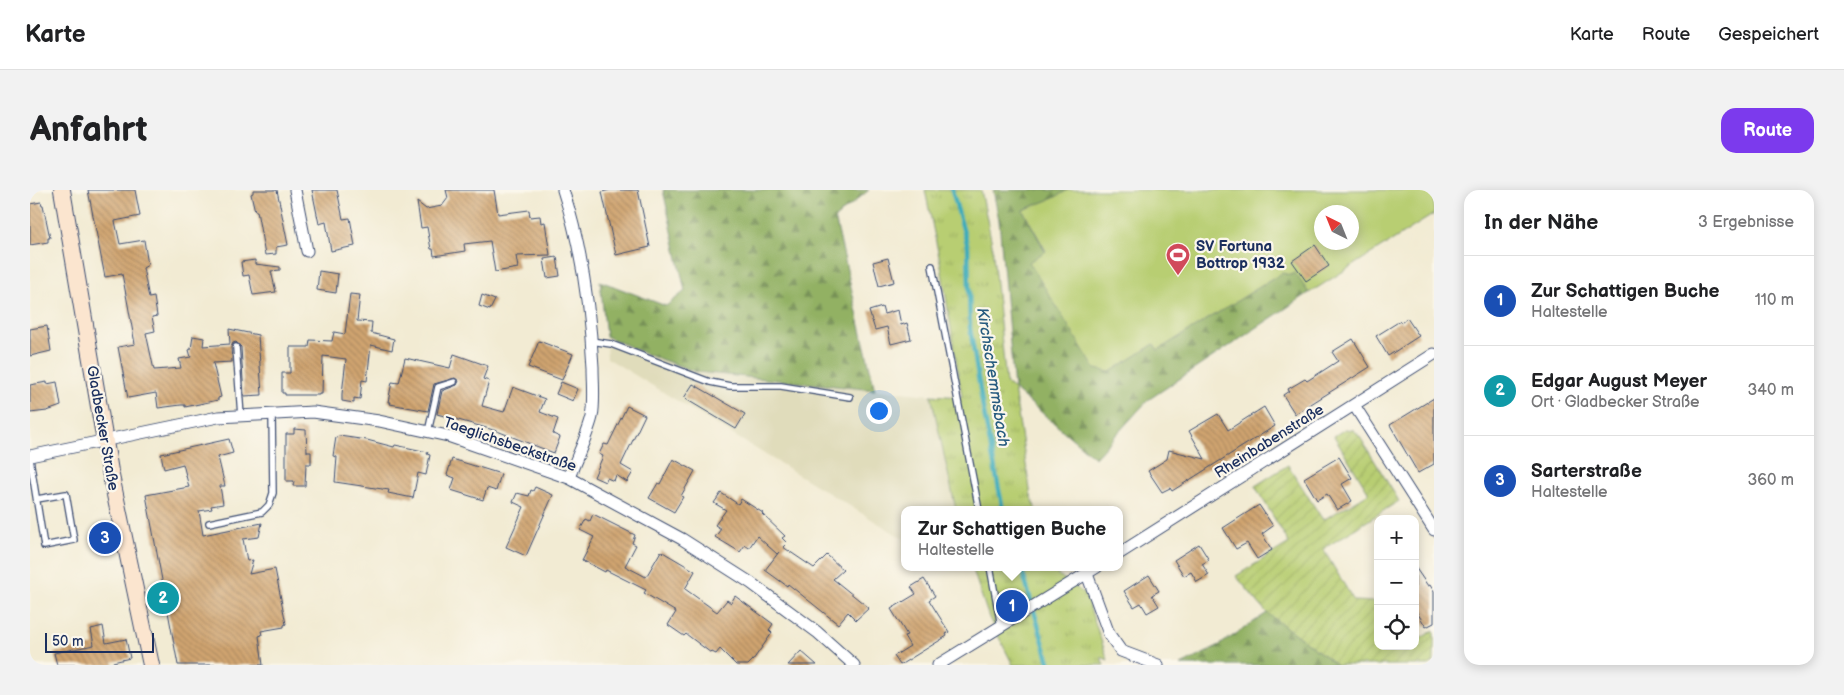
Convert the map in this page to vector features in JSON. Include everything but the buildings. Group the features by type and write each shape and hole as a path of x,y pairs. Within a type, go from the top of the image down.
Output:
{"main road":[{"name":"Gladbecker Straße","path":"62,190 105,440 151,665"}],"street":[{"path":"295,190 307,250"},
{"path":"563,190 573,219 591,341 593,381 592,416 569,478"},
{"name":"Rheinbabenstraße","path":"1123,551 1434,354"},
{"path":"1354,405 1434,530"},
{"name":"Taeglichsbeckstraße","path":"30,458 105,440 218,417 272,414 313,412 379,421 448,436 569,478 682,539 751,583 817,632 854,665"},
{"path":"938,665 1090,571"},
{"path":"1092,571 1110,634 1121,651 1158,665"}],"lane":[{"path":"932,266 978,506"},
{"path":"591,341 611,344 710,382 730,386 780,386 850,397"},
{"path":"236,347 241,416"},
{"path":"428,432 438,387 454,382"},
{"path":"209,523 262,512 269,505 273,493 272,414"},
{"path":"30,458 44,546 74,540 66,494 37,500"},
{"path":"991,571 1002,626"}],"shaded area":[{"path":"606,336 646,354 697,372 931,395 955,506 901,506 901,537 607,358"}],"green space":[{"path":"663,190 869,190 835,218 875,390 697,372 646,354 606,336 600,281 666,306 685,291"},
{"path":"925,190 981,190 992,244 1006,383 1014,389 1031,496 1035,506 955,506 931,395 962,397 941,266"},
{"path":"993,190 1068,190 1054,198 1023,210 1110,372 1154,344 1158,350 1282,273 1291,275 1295,272 1309,293 1148,400 1095,458 1014,389 999,220"},
{"path":"1068,190 1434,190 1434,214 1309,293 1295,273 1291,275 1282,273 1158,350 1154,344 1110,372 1095,369 1029,262 1046,251 1023,210 1054,198"},
{"path":"1345,429 1354,430 1399,501 1374,515 1323,549 1354,601 1374,602 1374,650 1419,650 1419,639 1434,630 1434,662 1429,665 1337,665 1267,613 1236,576 1289,543 1255,486 1288,465 1323,520 1369,493 1334,436"},
{"path":"973,571 1056,571 1057,574 1085,594 1108,660 1101,657 1104,665 1013,665 989,618"},
{"path":"1267,613 1337,665 1181,665 1215,648"}],"waterway":[{"name":"Kirchschemmsbach","path":"952,190 968,247 970,328 1002,506"},
{"name":"Kirchschemmsbach","path":"1022,571 1050,665"}],"place":[{"name":"SV Fortuna Bottrop 1932","path":"1178,276"},
{"name":"Sarterstraße","path":"105,538"},
{"name":"Edgar August Meyer","path":"163,598"},
{"name":"Zur Schattigen Buche","path":"1012,606"}]}
